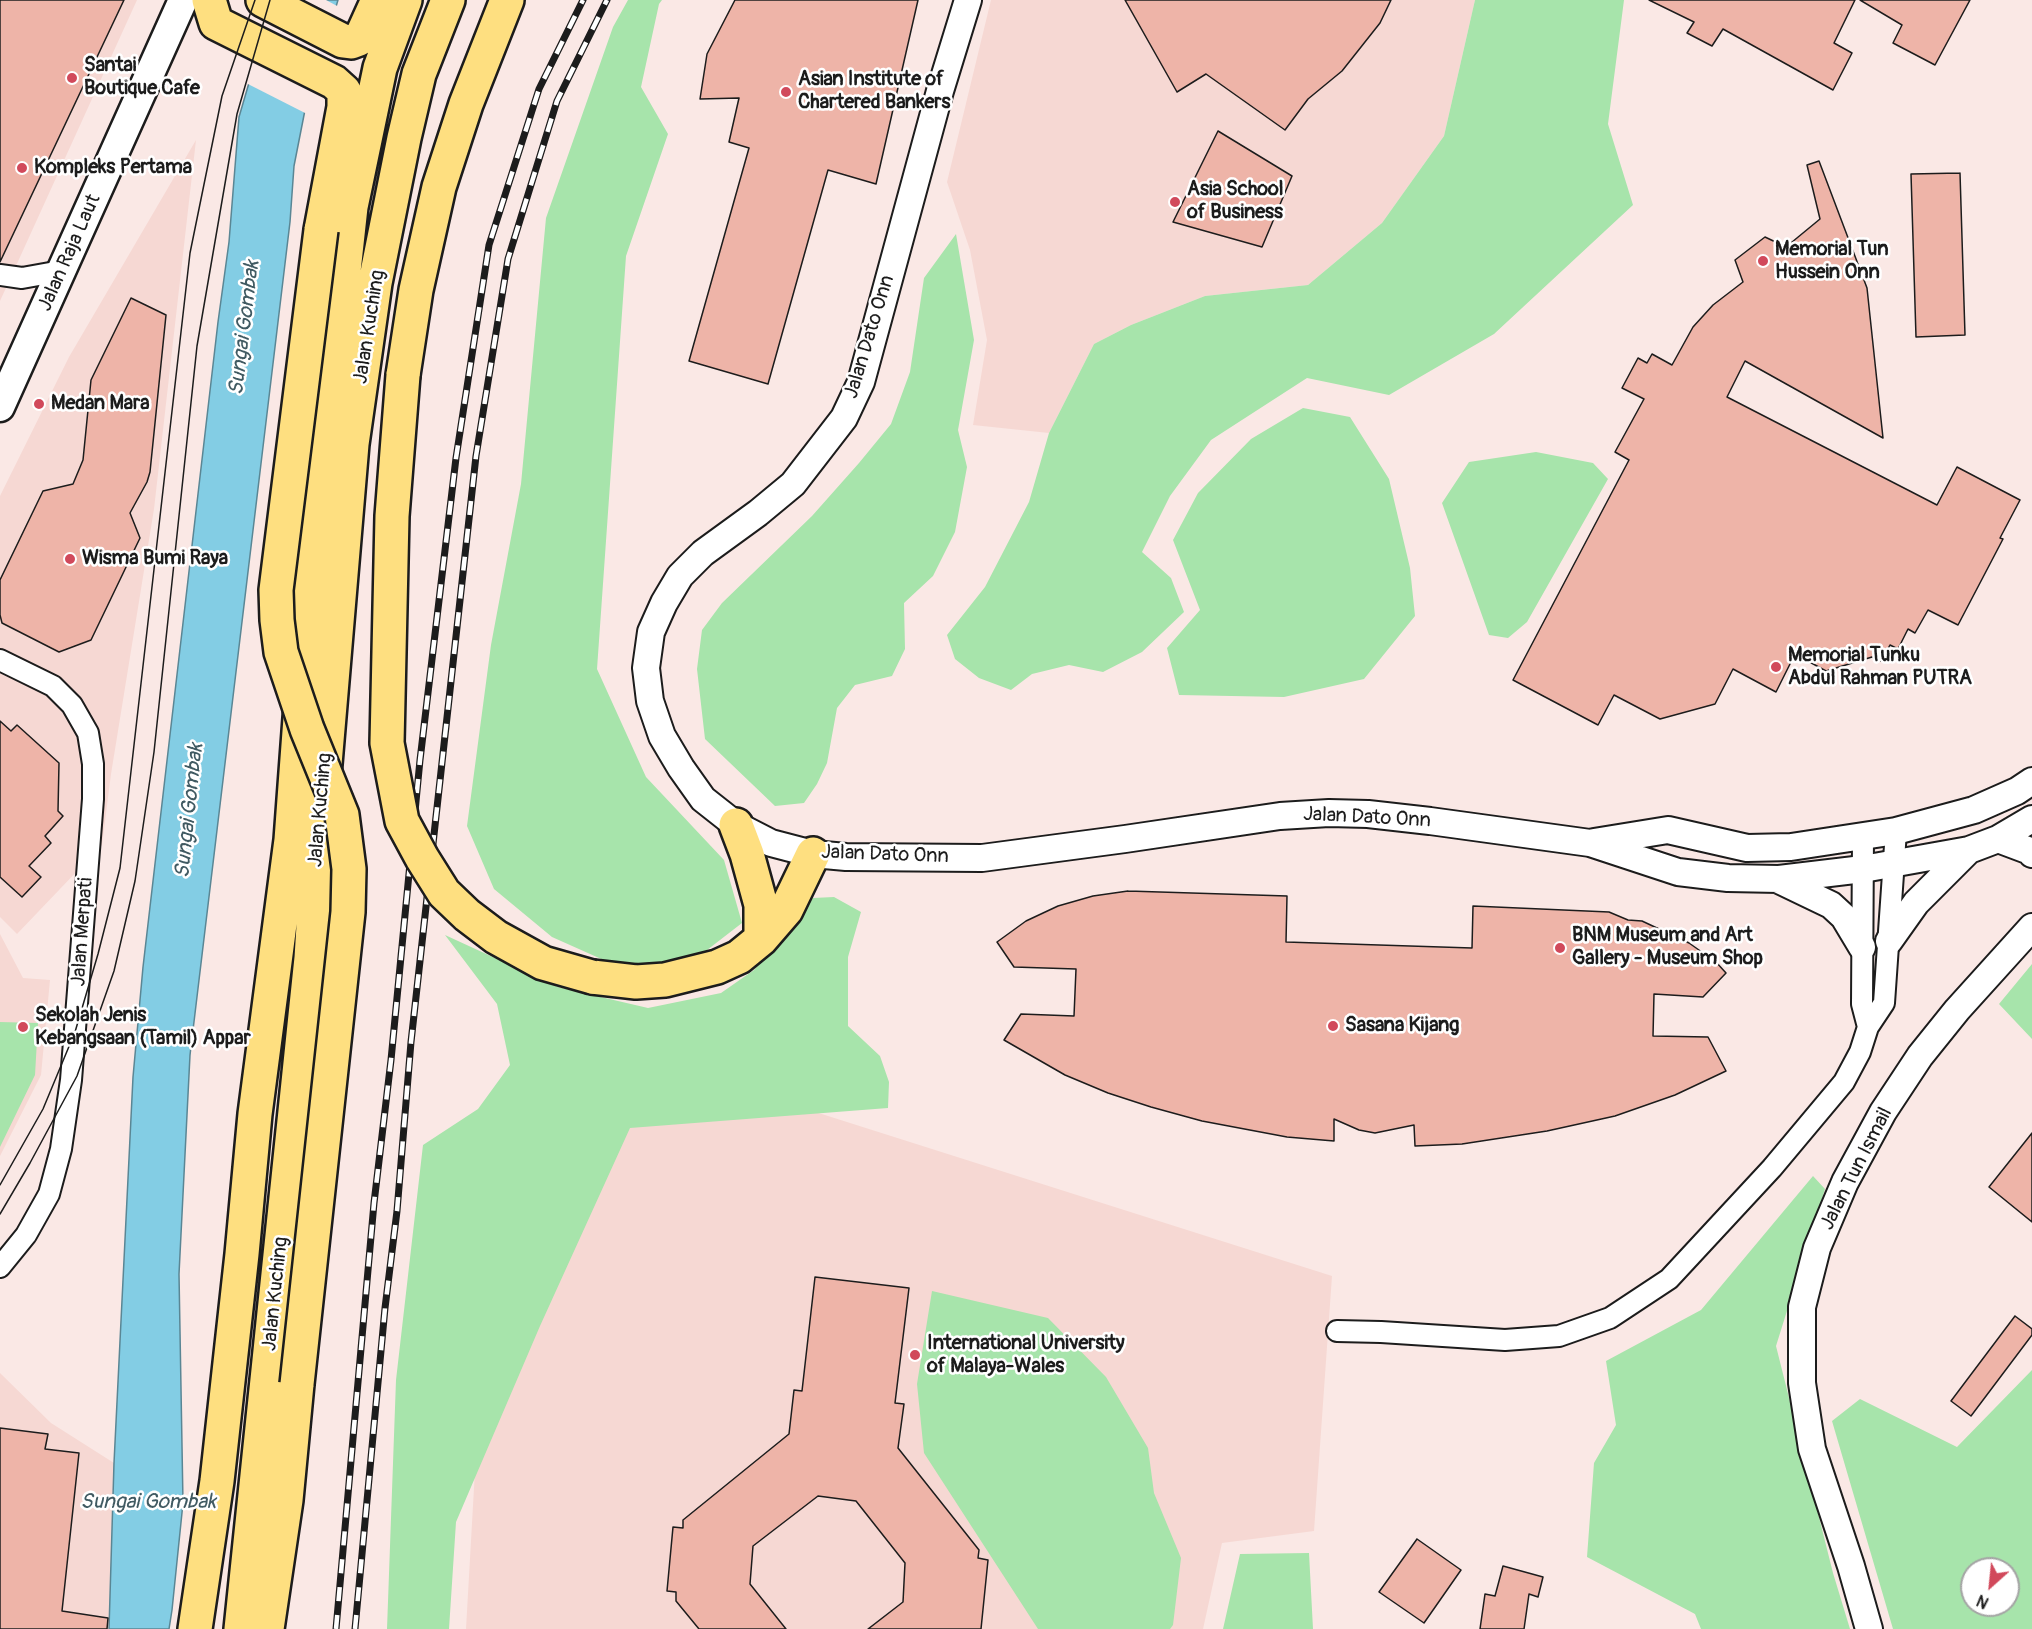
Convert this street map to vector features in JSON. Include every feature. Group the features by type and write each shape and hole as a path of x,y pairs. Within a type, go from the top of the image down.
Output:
{"highway":[{"path":"262,0 343,41 351,42 359,39 378,0"},
{"name":"Jalan Kuching","path":"195,1629 217,1481 255,1114 291,840 310,583 350,218 380,68 405,0"},
{"name":"Jalan Kuching","path":"241,1629 311,958 318,847 352,444 375,283 404,138 419,74 448,0"},
{"path":"507,0 466,104 439,187 416,290 403,375 392,516 387,743 402,821 444,893 467,915 496,937 543,963 592,977 636,982 665,980 694,973 717,967 739,957 761,939 786,910 813,854"},
{"path":"213,11 334,82 344,91 344,107 321,230 276,590 281,652 342,815 349,869 348,912 286,1500 267,1629"},
{"path":"736,825 747,854 761,905 761,939"}],"main road":[{"name":"Jalan Raja Laut","path":"0,407 183,0"}],"street":[{"name":"Jalan Dato Onn","path":"968,0 940,91 861,382 844,418 793,484 703,553 680,576 651,632 646,668 650,701 662,736 703,799 736,825 771,843 813,854 846,857 982,858 1280,816 1329,813 1420,819 1590,843 1678,872 1728,878 1779,879 1895,863"},
{"path":"0,275 22,278 61,271"},
{"name":"Jalan Merpati","path":"0,660 53,686 72,705 88,733 93,764 92,810 71,1080 61,1149 49,1194 26,1235 0,1267"},
{"path":"1337,1330 1505,1340 1559,1336 1610,1318 1669,1279 1772,1168 1844,1082 1860,1052 1868,1027 1884,1004 1896,831 1974,810 2017,791 2032,781"},
{"path":"1895,863 1970,850 1998,839 2032,819"},
{"name":"Jalan Dato Onn","path":"1590,843 1668,830 1747,848 1791,847 1896,831"},
{"path":"1863,836 1862,1004 1868,1027"},
{"path":"1998,839 2030,851 2032,854"},
{"path":"1889,941 1916,903 1970,850"},
{"path":"1779,879 1831,905 1844,917 1862,947"},
{"name":"Jalan Tun Ismail","path":"1869,1629 1851,1566 1812,1449 1802,1383 1802,1307 1817,1248 1845,1182 1883,1112 1920,1056 1949,1019 2032,927"}],"shaded area":[{"name":"Kompleks Pertama","path":"0,0 137,0 0,301"},
{"name":"Asia School of Business","path":"991,0 1475,0 1444,136 1382,223 1308,285 1205,296 1131,325 1094,344 1049,433 973,425 987,340 970,250 947,182"},
{"path":"196,140 154,509 111,774 102,845 17,934 0,917 0,496 69,357"},
{"name":"Sekolah Jenis Kebangsaan (Tamil) Appar","path":"0,934 23,978 50,980 41,1075 0,1156"},
{"name":"International University of Malaya-Wales","path":"743,1089 1332,1276 1314,1531 1222,1543 1203,1629 466,1629 477,1435 586,1112"},
{"path":"0,1373 51,1423 114,1463 109,1629 0,1629"}],"green space":[{"path":"628,0 662,0 659,4 641,87 668,134 626,256 597,669 646,777 724,860 742,923 698,957 661,968 608,962 552,937 494,889 467,826 491,645 521,484 546,218 613,27"},
{"path":"1475,0 1624,0 1608,124 1633,205 1494,334 1389,395 1307,378 1211,440 1170,496 1142,552 1171,578 1184,612 1142,652 1103,672 1069,665 1032,674 1011,690 979,678 955,659 947,635 985,587 1029,502 1049,433 1094,344 1131,325 1205,296 1308,285 1382,223 1444,136"},
{"path":"956,234 974,340 958,430 967,467 955,532 933,576 904,603 905,649 892,676 855,685 837,708 827,763 817,784 804,803 775,806 705,739 697,669 702,630 722,603 812,516 891,424 910,372 924,278"},
{"path":"1303,408 1350,417 1389,479 1410,568 1415,616 1364,679 1284,697 1179,695 1167,648 1200,610 1173,540 1198,493 1251,439"},
{"path":"1536,452 1593,463 1608,479 1527,622 1508,638 1489,635 1442,503 1469,462"},
{"path":"834,897 861,912 848,957 848,1026 880,1056 889,1082 888,1108 630,1128 540,1326 456,1522 449,1629 387,1629 396,1380 423,1145 478,1109 510,1065 497,1004 445,935 558,987 648,1008 721,993 754,970 813,898"},
{"path":"2032,964 2032,1039 1999,1004"},
{"path":"0,1022 38,1023 35,1075 0,1147"},
{"path":"1813,1176 1825,1189 1776,1346 1833,1573 1850,1629 1701,1629 1695,1614 1587,1557 1594,1463 1616,1425 1606,1361 1701,1310"},
{"path":"932,1291 1048,1318 1106,1377 1148,1448 1154,1493 1181,1558 1173,1625 1170,1629 1038,1629 924,1453 917,1384"},
{"path":"2032,1370 2032,1629 1893,1629 1832,1421 1860,1399 1957,1447"},
{"path":"1309,1553 1313,1629 1223,1629 1240,1554"}],"water":[{"name":"Sungai Gombak","path":"267,0 338,0 305,110 294,166 290,222 190,1055 179,1274 183,1503 172,1610 169,1629 109,1629 114,1463 133,1077 143,967 229,242 239,117 251,76"}],"pier":[{"path":"264,0 326,0 339,7 307,114 246,83 257,21"}],"building":[{"name":"Kompleks Pertama","path":"0,0 124,0 0,262"},
{"path":"735,0 918,0 876,184 828,170 768,384 689,361 749,148 729,142 739,98 700,99 707,54"},
{"path":"1125,0 1391,0 1380,23 1342,71 1308,99 1285,130 1206,74 1177,92"},
{"path":"1649,0 1855,0 1834,43 1852,53 1833,90 1723,29 1712,46 1687,33 1694,22"},
{"path":"1860,0 1970,0 1935,65 1893,43 1902,25"},
{"path":"1218,131 1292,176 1262,247 1173,222"},
{"path":"1819,161 1867,288 1883,438 1745,361 1727,397 1937,505 1957,467 2020,500 2000,538 2003,539 1958,625 1928,610 1915,633 1908,629 1898,649 1890,645 1881,661 1872,657 1826,671 1795,654 1776,692 1733,669 1715,704 1660,719 1614,695 1598,725 1513,680 1629,460 1615,452 1644,399 1622,388 1638,358 1647,363 1652,354 1672,365 1693,327 1713,305 1743,282 1735,260 1765,237 1786,247 1820,219 1807,165"},
{"path":"1960,173 1965,335 1916,337 1911,174"},
{"path":"131,298 166,315 150,472 130,513 140,538 91,640 59,652 2,623 0,580 43,491 73,484 83,460 91,380"},
{"path":"0,721 11,731 17,725 59,763 58,811 63,816 45,836 51,843 29,866 41,877 22,897 0,877"},
{"name":"Sasana Kijang","path":"1128,891 1287,896 1286,942 1472,948 1473,906 1609,912 1628,920 1642,921 1689,943 1716,962 1726,973 1703,997 1654,994 1653,1036 1708,1037 1726,1071 1675,1095 1615,1116 1547,1131 1462,1144 1415,1146 1414,1125 1375,1133 1359,1130 1334,1119 1334,1141 1287,1137 1202,1121 1151,1107 1108,1093 1065,1075 1004,1040 1021,1014 1074,1016 1076,969 1014,967 997,942 1026,921 1058,906 1093,896"},
{"path":"2032,1133 2032,1222 1989,1187"},
{"path":"815,1277 909,1288 895,1403 904,1404 898,1448 979,1550 978,1558 988,1560 981,1629 868,1629 903,1602 905,1563 856,1501 818,1496 753,1546 750,1584 786,1629 699,1629 676,1601 676,1592 667,1591 673,1527 683,1528 683,1520 789,1434 794,1390 802,1391"},
{"path":"2015,1316 2032,1329 2032,1335 1971,1416 1951,1401"},
{"path":"0,1428 48,1434 45,1449 79,1453 62,1611 108,1618 107,1629 0,1629"},
{"path":"1417,1539 1461,1570 1424,1623 1379,1592"},
{"path":"1503,1566 1543,1577 1538,1597 1529,1594 1524,1629 1480,1629 1485,1594 1495,1596"}],"tram line":[{"path":"0,1185 43,1109 75,1032 120,868 190,253 222,96 255,0"},
{"path":"0,1214 77,1076 114,971 135,881 154,752 197,346 237,114 270,0"}],"railway":[{"path":"336,1629 374,1203 391,1060 420,760 456,458 489,245 539,89 583,0"},
{"path":"355,1629 385,1308 397,1211 411,1042 476,456 508,259 557,101 607,0"}],"place":[{"name":"Santai Boutique Cafe","path":"72,78"},
{"name":"Asian Institute of Chartered Bankers","path":"786,92"},
{"name":"Kompleks Pertama","path":"22,168"},
{"name":"Asia School of Business","path":"1175,202"},
{"name":"Memorial Tun Hussein Onn","path":"1763,261"},
{"name":"Medan Mara","path":"39,404"},
{"name":"Wisma Bumi Raya","path":"70,559"},
{"name":"Memorial Tunku Abdul Rahman PUTRA","path":"1776,667"},
{"name":"BNM Museum and Art Gallery - Museum Shop","path":"1560,948"},
{"name":"Sasana Kijang","path":"1333,1026"},
{"name":"Sekolah Jenis Kebangsaan (Tamil) Appar","path":"23,1027"},
{"name":"International University of Malaya-Wales","path":"915,1355"}]}
